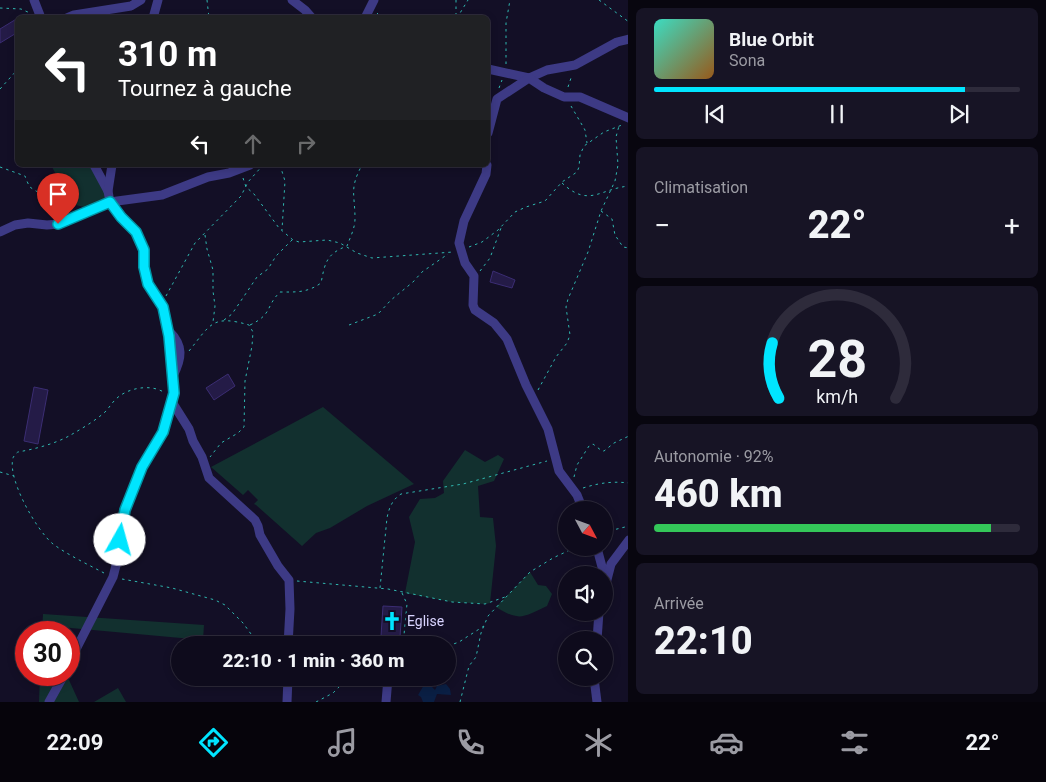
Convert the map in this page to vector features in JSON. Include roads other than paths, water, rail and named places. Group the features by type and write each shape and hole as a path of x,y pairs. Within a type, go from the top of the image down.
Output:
{"street":[{"path":"34,0 40,15"},
{"path":"74,15 131,6 141,0"},
{"path":"154,15 158,0"},
{"path":"292,0 310,15"},
{"path":"366,15 374,0"},
{"path":"490,125 497,99 529,78 547,70 575,65 617,42 628,39"},
{"path":"490,69 529,78 544,88 564,97 580,97 628,118"},
{"path":"80,642 113,577 120,550 125,510 142,467 163,432 172,402 173,376 169,336 163,307 148,284 144,267 144,250 136,232 121,217 110,202 108,191 95,167"},
{"path":"108,191 112,167"},
{"path":"0,232 15,225 28,223 58,224 110,202 162,195 208,177 230,173 245,167"},
{"path":"487,167 486,174 464,221 459,243 465,263 474,276 473,305 475,310 501,330 508,339 548,429 559,471 577,495 579,501"},
{"path":"166,328 178,343 180,362 173,376"},
{"path":"172,402 189,429 209,478 255,520 260,534 278,566 289,580 288,636"},
{"path":"610,566 628,540"},
{"path":"50,702 58,686"},
{"path":"287,702 288,686"},
{"path":"386,702 387,686"},
{"path":"595,686 597,702"}],"water":[{"path":"423,686 432,687 435,690 437,686 448,686 451,695 437,694 434,702 423,702 418,695"}],"place":[{"name":"Eglise","path":"392,621"}]}
